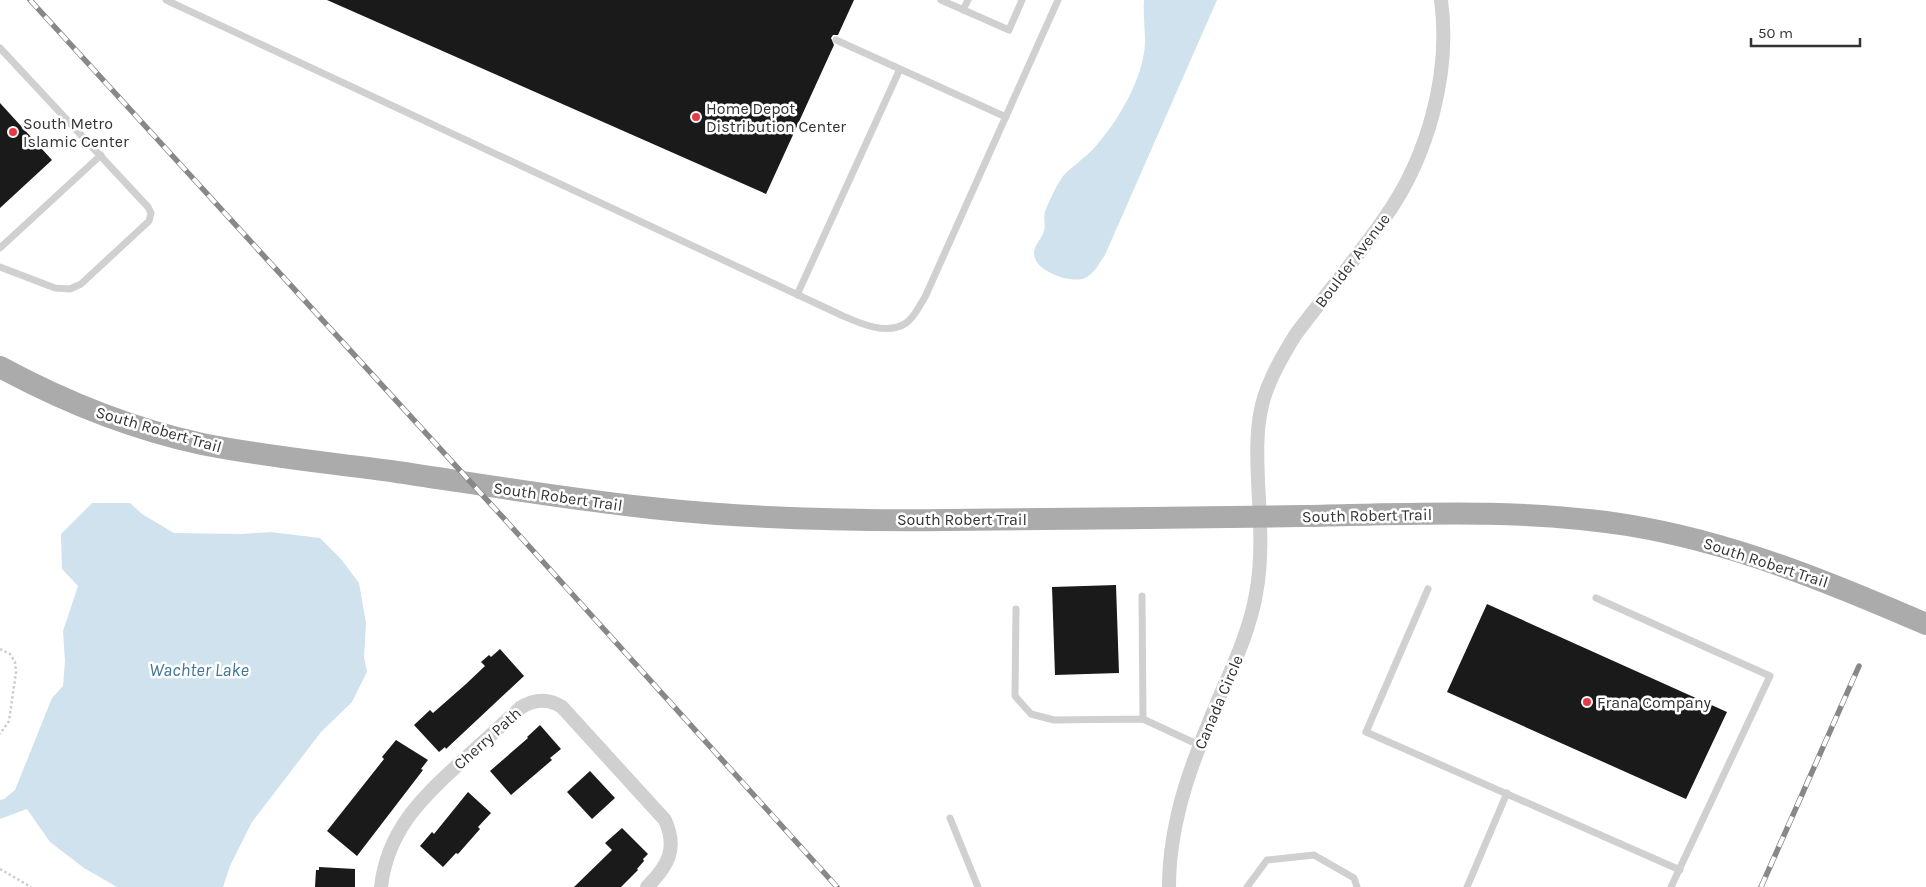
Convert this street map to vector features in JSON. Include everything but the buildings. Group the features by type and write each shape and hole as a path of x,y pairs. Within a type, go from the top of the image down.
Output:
{"main road":[{"name":"South Robert Trail","path":"0,367 38,388 76,404 154,431 198,443 255,453 617,504 749,516 816,518 947,520 1463,514 1566,518 1626,525 1693,539 1751,554 1820,579 1926,624"}],"street":[{"name":"Boulder Avenue","path":"1260,517 1257,450 1258,426 1264,398 1284,354 1296,334 1386,216 1402,190 1422,145 1440,86 1444,55 1444,23 1441,0"},
{"name":"Canada Circle","path":"1169,887 1176,819 1182,794 1199,745 1241,647 1253,611 1259,569 1260,517"},
{"name":"Cherry Path","path":"381,887 392,844 410,814 433,787 520,708 538,700 551,701 562,707 665,820 671,836 670,854 663,870 647,887"}],"lane":[{"path":"166,0 797,295 863,324 880,328 905,324 914,315 925,297 1058,0"},
{"path":"941,0 1009,30 1022,0"},
{"path":"963,10 968,0"},
{"path":"836,40 1006,117"},
{"path":"0,48 148,207 151,213 149,221 81,284 70,289 55,288 0,267"},
{"path":"797,295 900,69"},
{"path":"0,248 100,155"},
{"path":"1428,589 1366,732 1680,870"},
{"path":"1142,596 1144,719"},
{"path":"1596,598 1770,676 1672,887"},
{"path":"1016,609 1015,696 1031,714 1054,720 1144,719 1199,745"},
{"path":"1467,887 1508,793"},
{"path":"950,818 978,887"},
{"path":"1247,887 1268,860 1314,856 1354,878 1357,887"}],"path":[{"path":"0,649 10,654 16,672 9,722 0,734"},
{"path":"0,868 31,887"}],"water":[{"path":"1144,0 1217,0 1105,255 1094,271 1085,278 1064,278 1041,267 1034,255 1044,231 1045,212 1053,193 1064,175 1088,154 1104,136 1121,112 1135,84 1144,56"},
{"name":"Wachter Lake","path":"92,503 130,503 142,514 174,533 242,534 271,532 320,538 341,559 359,583 366,623 364,657 367,672 352,702 321,732 252,822 230,866 223,887 117,887 84,868 50,842 27,809 0,819 0,800 15,790 52,698 63,686 65,661 63,631 78,586 62,569 61,534"}],"railway":[{"path":"30,0 508,523 837,887"},
{"path":"1761,887 1859,666"}],"place":[{"name":"Home Depot Distribution Center","path":"696,117"},
{"name":"South Metro Islamic Center","path":"13,132"},
{"name":"Frana Company","path":"1587,702"}]}
